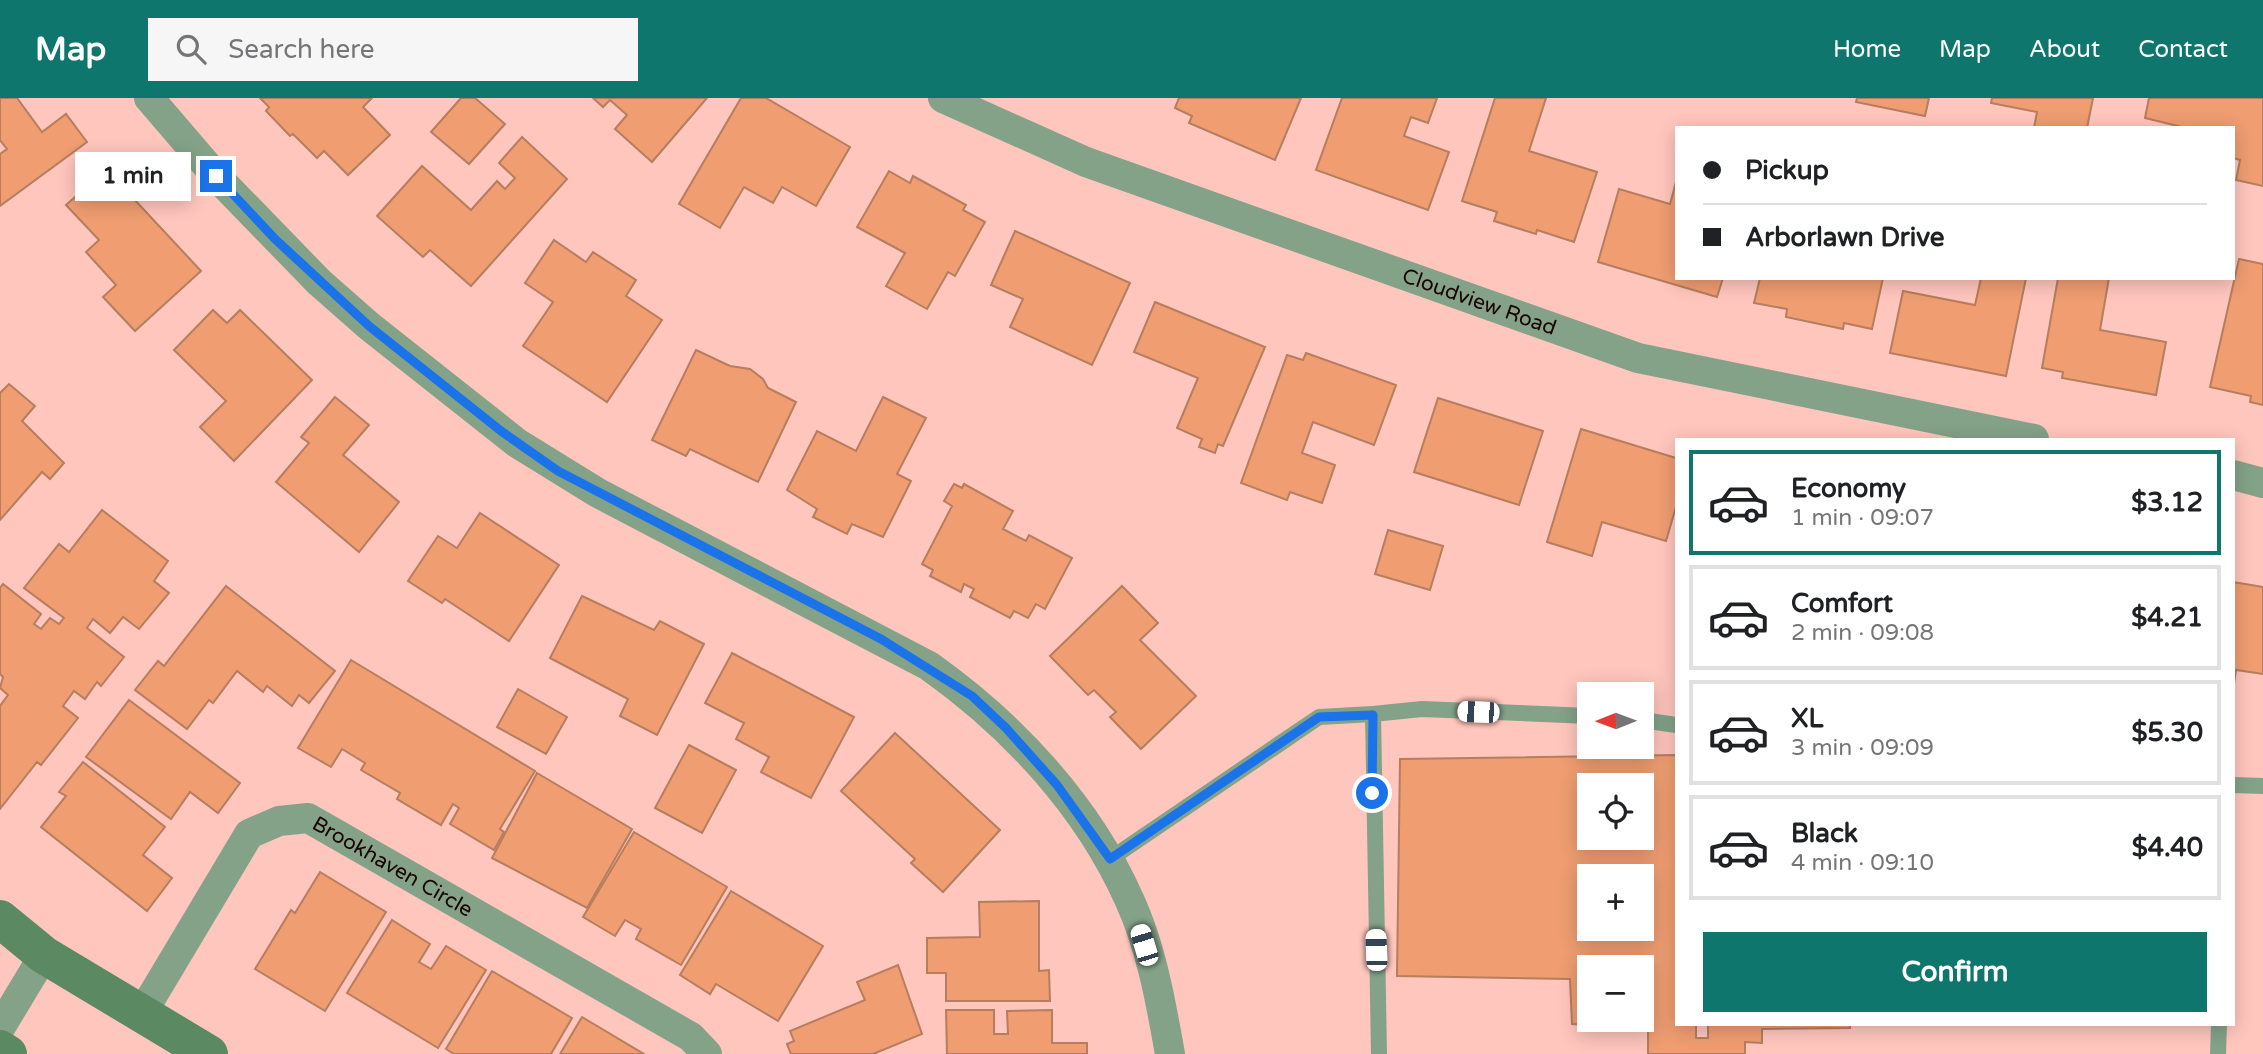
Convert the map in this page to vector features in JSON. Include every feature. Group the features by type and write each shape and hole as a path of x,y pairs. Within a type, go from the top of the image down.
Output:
{"main road":[{"path":"0,919 44,955 209,1054"},
{"path":"0,1049 8,1054"}],"street":[{"path":"149,98 241,203 319,282 470,407 558,471 881,639 972,696 1006,728 1057,785 1110,859 1131,902 1151,967 1170,1054"},
{"name":"Cloudview Road","path":"943,98 1086,162 1638,358 2029,438"},
{"path":"2235,475 2263,482"},
{"name":"Brookhaven Circle","path":"142,1013 249,834 279,821 308,818 691,1037 707,1054"},
{"path":"0,1028 44,955"}],"lane":[{"path":"1110,859 1319,717 1373,715 1422,709 1577,715"},
{"path":"1373,715 1371,767 1379,1054"},
{"path":"1654,721 1675,724"},
{"path":"2235,785 2263,786"},
{"path":"2218,1026 2218,1054"}],"building":[{"path":"0,98 17,98 42,132 66,114 87,142 0,206 0,154 7,149 0,140"},
{"path":"260,98 372,98 363,107 390,135 348,175 324,151 317,158 293,134 290,136 266,111 269,107"},
{"path":"461,98 475,98 505,124 469,164 431,132"},
{"path":"593,98 707,98 652,162 615,129 627,115 610,100 603,107"},
{"path":"741,98 766,98 850,147 816,206 782,187 773,203 744,187 720,228 679,204"},
{"path":"1179,98 1301,98 1275,160 1189,123 1192,116 1175,108"},
{"path":"1342,98 1437,98 1428,123 1411,117 1404,136 1449,152 1428,210 1316,170"},
{"path":"1495,98 1546,98 1529,151 1597,172 1574,242 1537,230 1536,234 1494,221 1497,212 1462,201"},
{"path":"1857,98 1929,98 1925,116 1856,102"},
{"path":"1992,98 2093,98 2087,126 2034,126 2037,112 1991,103"},
{"path":"2149,98 2263,98 2263,186 2236,180 2240,160 2235,159 2235,126 2178,126 2145,118"},
{"path":"522,137 567,179 471,286 430,250 423,257 377,216 422,166 471,210 497,181 505,189 515,178 499,163"},
{"path":"106,169 201,271 135,331 103,297 116,285 86,252 99,240 66,205"},
{"path":"889,171 910,183 913,176 966,205 963,210 985,222 955,276 948,272 927,309 886,286 905,253 857,227"},
{"path":"1675,186 1675,280 1722,280 1717,297 1598,262 1619,189 1670,204"},
{"path":"1015,231 1130,283 1092,365 1010,327 1023,299 991,285"},
{"path":"554,240 586,262 593,252 636,280 626,296 662,320 607,402 523,346 553,302 525,283"},
{"path":"2239,259 2263,264 2263,405 2250,402 2251,396 2210,387"},
{"path":"1760,280 1883,280 1872,329 1844,323 1843,329 1786,317 1787,309 1754,303"},
{"path":"1981,280 2026,280 2006,376 1890,353 1903,291 1975,305"},
{"path":"2058,280 2109,280 2100,330 2166,342 2156,395 2062,378 2063,372 2042,368"},
{"path":"1155,302 1265,347 1223,446 1218,444 1215,453 1199,447 1202,439 1177,428 1198,378 1134,352"},
{"path":"213,310 227,323 240,310 312,380 234,461 200,427 226,401 174,350"},
{"path":"696,350 730,366 750,369 763,379 768,388 796,402 758,482 690,449 686,456 652,440"},
{"path":"1306,353 1396,385 1374,445 1313,422 1302,453 1335,465 1322,503 1290,492 1287,500 1241,483 1287,355 1303,360"},
{"path":"9,384 35,406 22,421 64,463 50,479 42,472 0,520 0,393"},
{"path":"335,397 369,425 343,455 399,502 359,552 276,482 309,443 301,437"},
{"path":"883,397 926,418 897,474 911,481 883,537 852,524 847,534 813,517 817,509 787,490 817,431 856,451"},
{"path":"1438,398 1543,431 1519,505 1414,472"},
{"path":"1581,429 1675,458 1675,510 1666,541 1602,522 1592,556 1547,542"},
{"path":"954,484 962,488 964,484 1013,511 1003,529 1026,541 1029,535 1072,558 1045,609 1036,604 1028,618 1014,611 1010,618 970,597 974,589 964,584 961,592 930,576 933,570 922,564 952,506 944,501"},
{"path":"102,510 168,561 154,581 169,593 139,629 123,617 110,633 93,619 87,628 124,657 101,686 97,682 85,699 74,691 63,706 78,718 41,765 37,762 0,809 0,706 8,695 0,688 3,677 0,674 0,588 3,584 41,614 34,624 41,629 50,618 59,624 64,618 24,588 59,544 69,552"},
{"path":"480,513 559,565 509,641 445,599 442,603 408,581 438,536 457,548"},
{"path":"1388,530 1443,546 1430,590 1375,574"},
{"path":"2235,582 2263,587 2263,674 2236,670 2235,677"},
{"path":"226,586 335,671 309,703 299,695 292,706 267,686 263,692 237,671 213,703 209,700 187,729 135,690 158,661 164,666"},
{"path":"1122,586 1158,623 1140,640 1196,696 1141,749 1110,717 1116,712 1094,690 1088,695 1050,656"},
{"path":"582,596 654,630 660,621 704,644 657,735 620,716 628,699 550,658"},
{"path":"732,653 854,717 811,798 761,772 769,757 736,739 744,723 705,703"},
{"path":"351,660 535,771 500,829 504,832 494,850 450,824 459,808 453,804 441,825 397,799 400,793 361,770 365,763 342,749 331,767 298,748"},
{"path":"518,689 567,717 546,754 497,727"},
{"path":"129,700 240,783 218,813 190,792 171,819 86,757"},
{"path":"895,733 1000,830 943,892 911,863 915,859 841,791"},
{"path":"689,745 736,770 702,833 655,808"},
{"path":"1654,755 1675,755 1675,1026 1696,1026 1696,1038 1708,1038 1708,1026 1850,1028 1762,1029 1762,1043 1745,1042 1745,1054 1648,1054 1648,1032 1654,1032 1654,955 1577,955 1577,1024 1572,1024 1570,979 1397,976 1400,759 1577,756 1577,760 1654,760"},
{"path":"83,762 165,827 143,855 172,878 147,911 41,827 66,796 59,792"},
{"path":"537,773 632,829 587,908 492,858"},
{"path":"634,832 727,887 681,965 636,939 641,929 625,920 615,936 583,917"},
{"path":"320,872 386,912 325,1011 255,969 291,910 295,913"},
{"path":"731,891 823,946 778,1021 716,984 710,994 680,975"},
{"path":"1039,901 1039,971 1049,970 1050,1001 946,1001 946,973 927,973 927,938 980,937 979,902"},
{"path":"392,920 430,944 419,962 431,969 446,946 486,970 438,1048 347,993"},
{"path":"898,965 922,1034 873,1054 791,1054 787,1044 794,1041 790,1031 865,1000 857,982"},
{"path":"492,971 572,1018 551,1054 454,1054 446,1049"},
{"path":"946,1010 994,1010 994,1034 1008,1034 1007,1011 1052,1010 1052,1043 1087,1043 1087,1054 947,1054"},
{"path":"582,1017 644,1054 560,1054"}],"route":[{"path":"216,176 319,282 369,326 517,443 558,471 598,493 881,639 929,666 972,696 1006,728 1057,785 1110,859 1319,717 1373,715 1372,793"}]}
